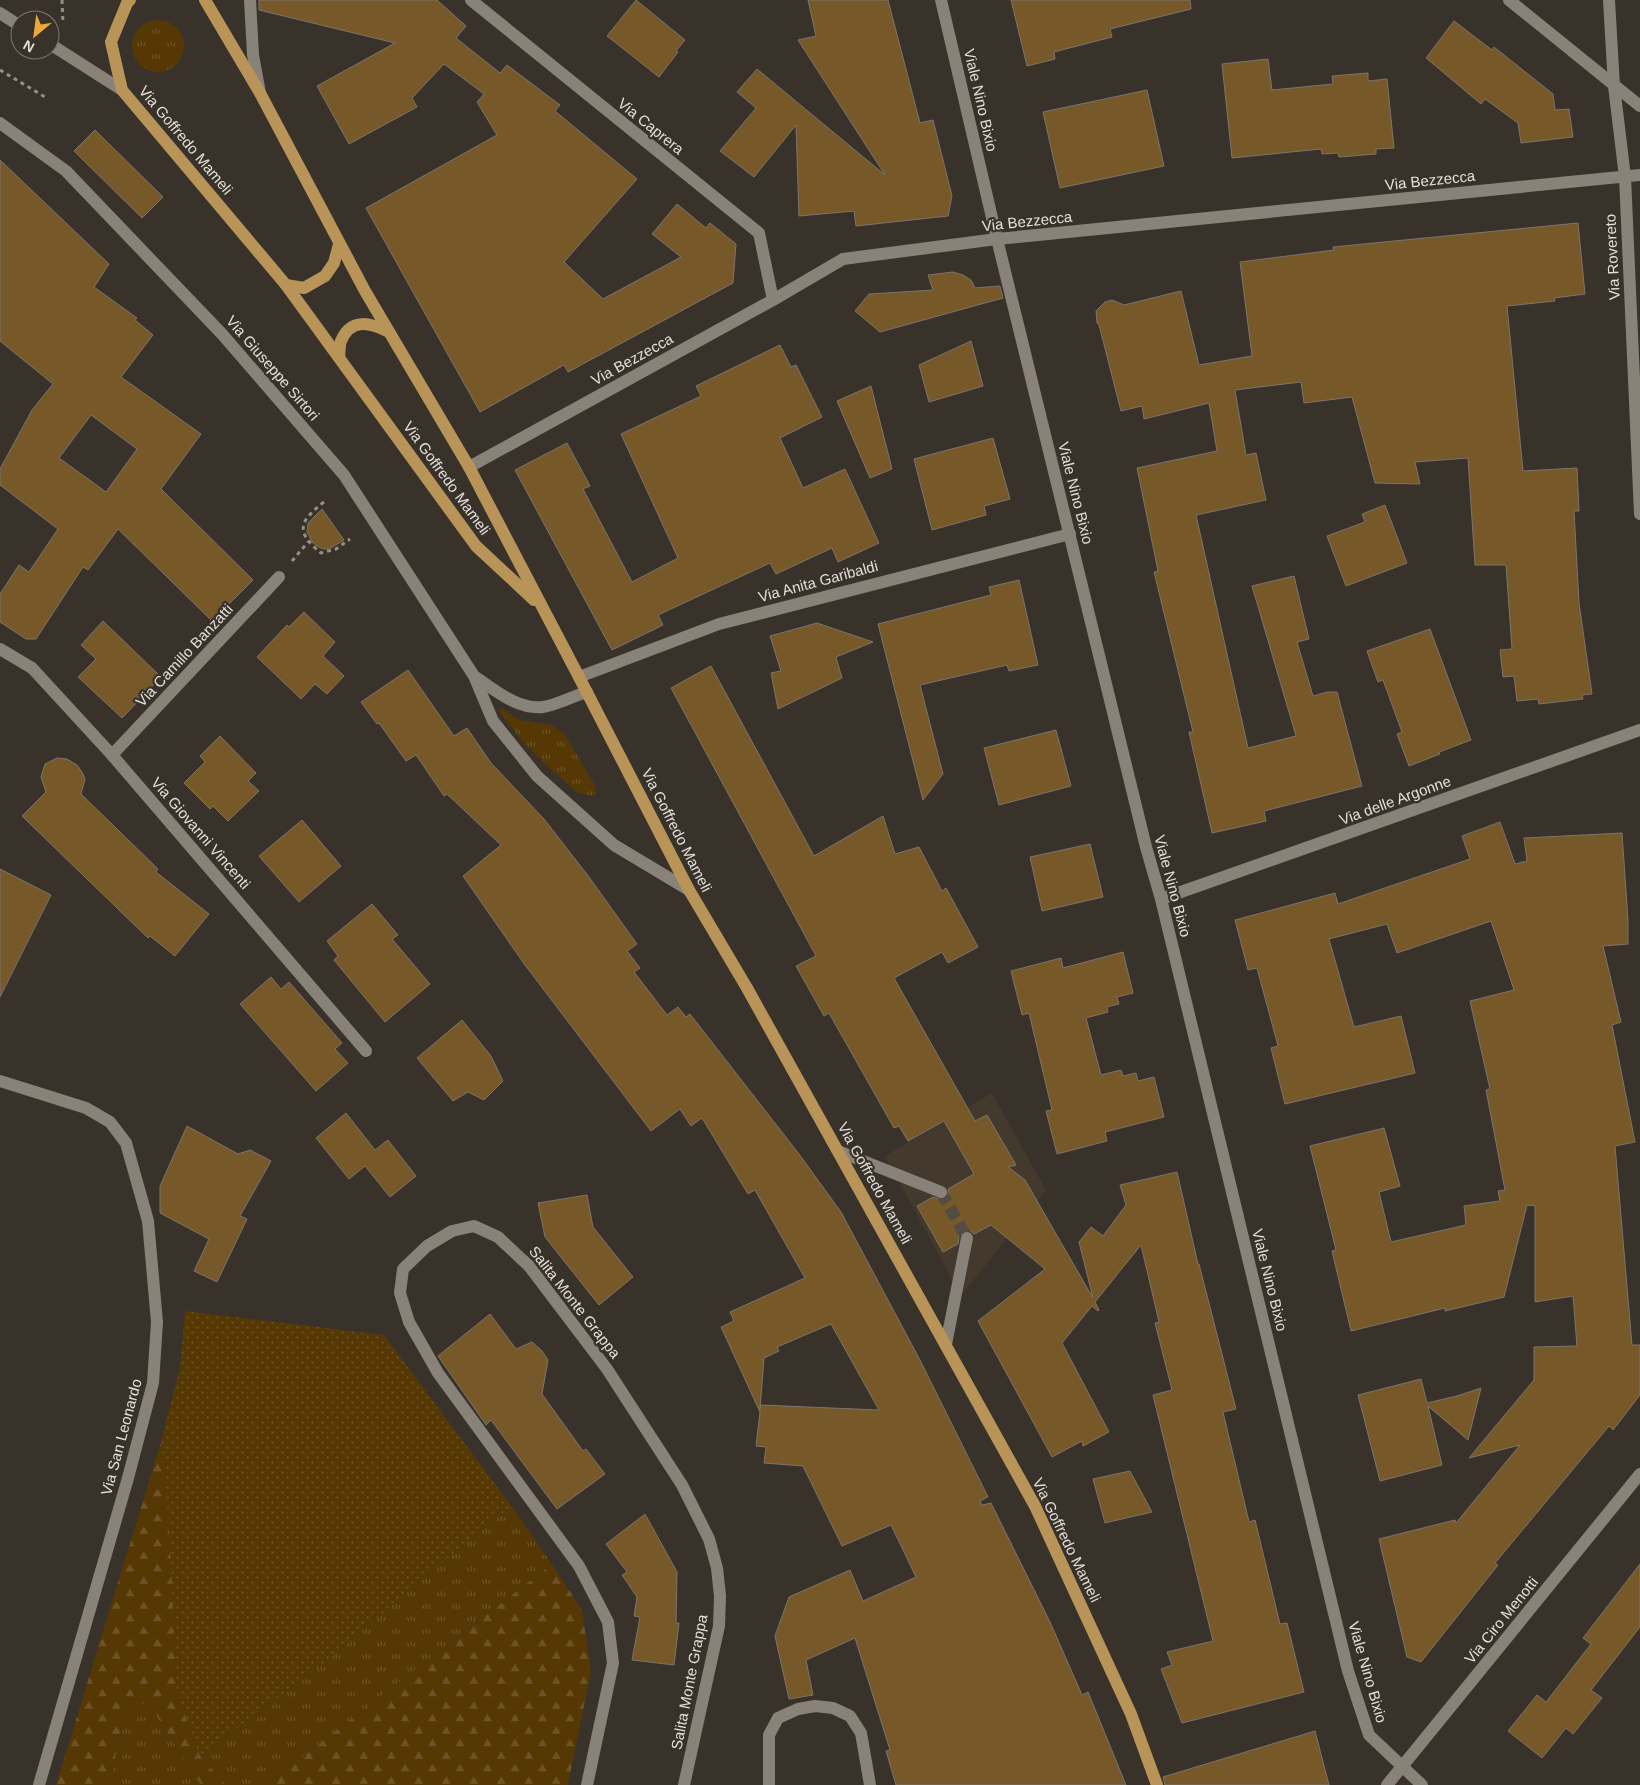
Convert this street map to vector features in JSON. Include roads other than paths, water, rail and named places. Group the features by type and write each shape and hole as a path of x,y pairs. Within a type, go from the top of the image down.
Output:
{"main road":[{"name":"Via Goffredo Mameli","path":"130,0 111,42 122,90 286,285 476,546 542,608"},
{"name":"Via Goffredo Mameli","path":"204,0 260,93 339,244 469,467 689,890 748,988 1035,1506 1131,1714 1157,1785"},
{"path":"286,285 304,288 325,276 334,262 339,244"},
{"path":"339,357 341,341 351,328 361,324 374,324 389,332"}],"street":[{"path":"250,0 253,55 260,93"},
{"name":"Via Caprera","path":"471,0 759,233 773,300"},
{"name":"Viale Nino Bixio","path":"941,0 1348,1671 1369,1735 1422,1785"},
{"path":"1509,0 1640,106"},
{"name":"Via Rovereto","path":"1609,0 1614,86 1625,177 1640,514"},
{"path":"60,50 122,90"},
{"name":"Via Giuseppe Sirtori","path":"0,123 66,171 222,334 338,467 376,522 474,676 493,721 537,776 614,845 689,890"},
{"name":"Via Bezzecca","path":"469,467 773,300 843,259 998,239 1640,175"},
{"name":"Via Anita Garibaldi","path":"579,676 719,624 1070,534"},
{"name":"Via Camillo Banzatti","path":"112,755 279,577"},
{"name":"Via Giovanni Vincenti","path":"0,649 32,668 112,755 366,1051"},
{"name":"Via Giuseppe Sirtori","path":"474,676 509,700 529,707 544,707 587,692"},
{"name":"Via delle Argonne","path":"1160,899 1640,730"},
{"name":"Via San Leonardo","path":"0,1081 86,1108 110,1122 126,1143 148,1221 157,1322 153,1383 128,1478 39,1785"},
{"path":"838,1150 941,1192"},
{"name":"Salita Monte Grappa","path":"587,1785 613,1663 608,1622 579,1566 438,1373 409,1322 400,1292 403,1269 427,1246 452,1231 474,1226 498,1237 529,1266 601,1361 682,1485 709,1539 717,1568 720,1596 719,1626 684,1785"},
{"path":"946,1344 967,1238"},
{"name":"Via Ciro Menotti","path":"1387,1785 1640,1474"},
{"path":"769,1785 769,1735 778,1718 798,1709 815,1706 833,1708 850,1716 861,1733 870,1785"}],"tunnel":[{"path":"941,1192 967,1238"}]}
